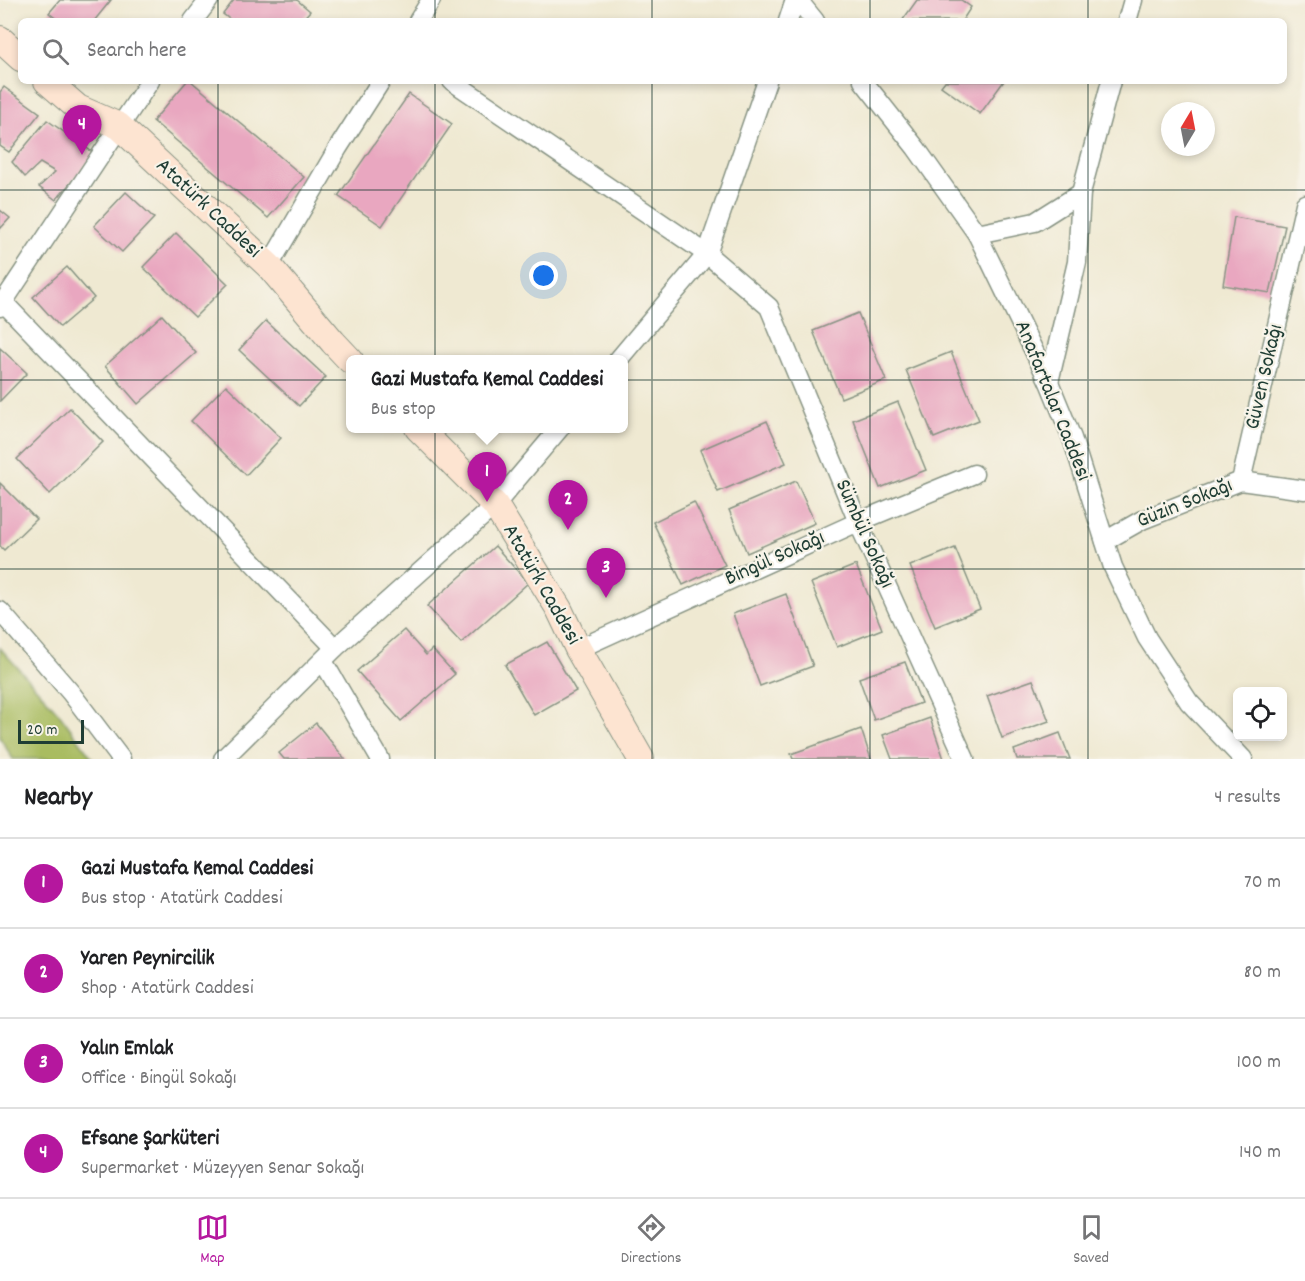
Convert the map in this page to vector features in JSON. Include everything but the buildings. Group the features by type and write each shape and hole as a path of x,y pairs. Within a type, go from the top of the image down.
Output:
{"main road":[{"path":"0,39 18,55"},
{"name":"Atatürk Caddesi","path":"50,84 78,108 119,126 269,266 346,355"},
{"name":"Atatürk Caddesi","path":"422,433 495,505 559,609 578,649 641,759"}],"street":[{"path":"195,18 209,0"},
{"path":"420,18 431,0"},
{"path":"789,18 797,0 812,18"},
{"path":"1128,18 1133,0"},
{"path":"148,84 2,305 329,654 380,759"},
{"path":"269,266 338,148 379,84"},
{"path":"456,84 708,254"},
{"path":"622,355 708,254 766,84"},
{"name":"Anafartalar Caddesi","path":"865,84 916,148 977,234 1049,382 1072,438 1113,567 1147,638 1189,702 1243,759"},
{"path":"1049,382 1077,262 1082,193 1110,84"},
{"path":"977,234 1035,222 1082,193"},
{"name":"Güven Sokağı","path":"1241,481 1305,204"},
{"name":"Sümbül Sokağı","path":"708,254 769,307 858,522 964,759"},
{"path":"223,759 329,654 495,505 557,433"},
{"name":"Bingül Sokağı","path":"578,649 858,522 974,474"},
{"name":"Güzin Sokağı","path":"1105,541 1142,520 1241,481 1305,490"},
{"path":"0,611 72,693 121,759"}],"green space":[{"path":"0,648 58,712 93,759 13,759 0,738"}],"place":[{"name":"Efsane Şarküteri","path":"82,155"},
{"name":"Gazi Mustafa Kemal Caddesi","path":"487,502"},
{"name":"Yaren Peynircilik","path":"568,530"},
{"name":"Yalın Emlak","path":"606,598"}]}
